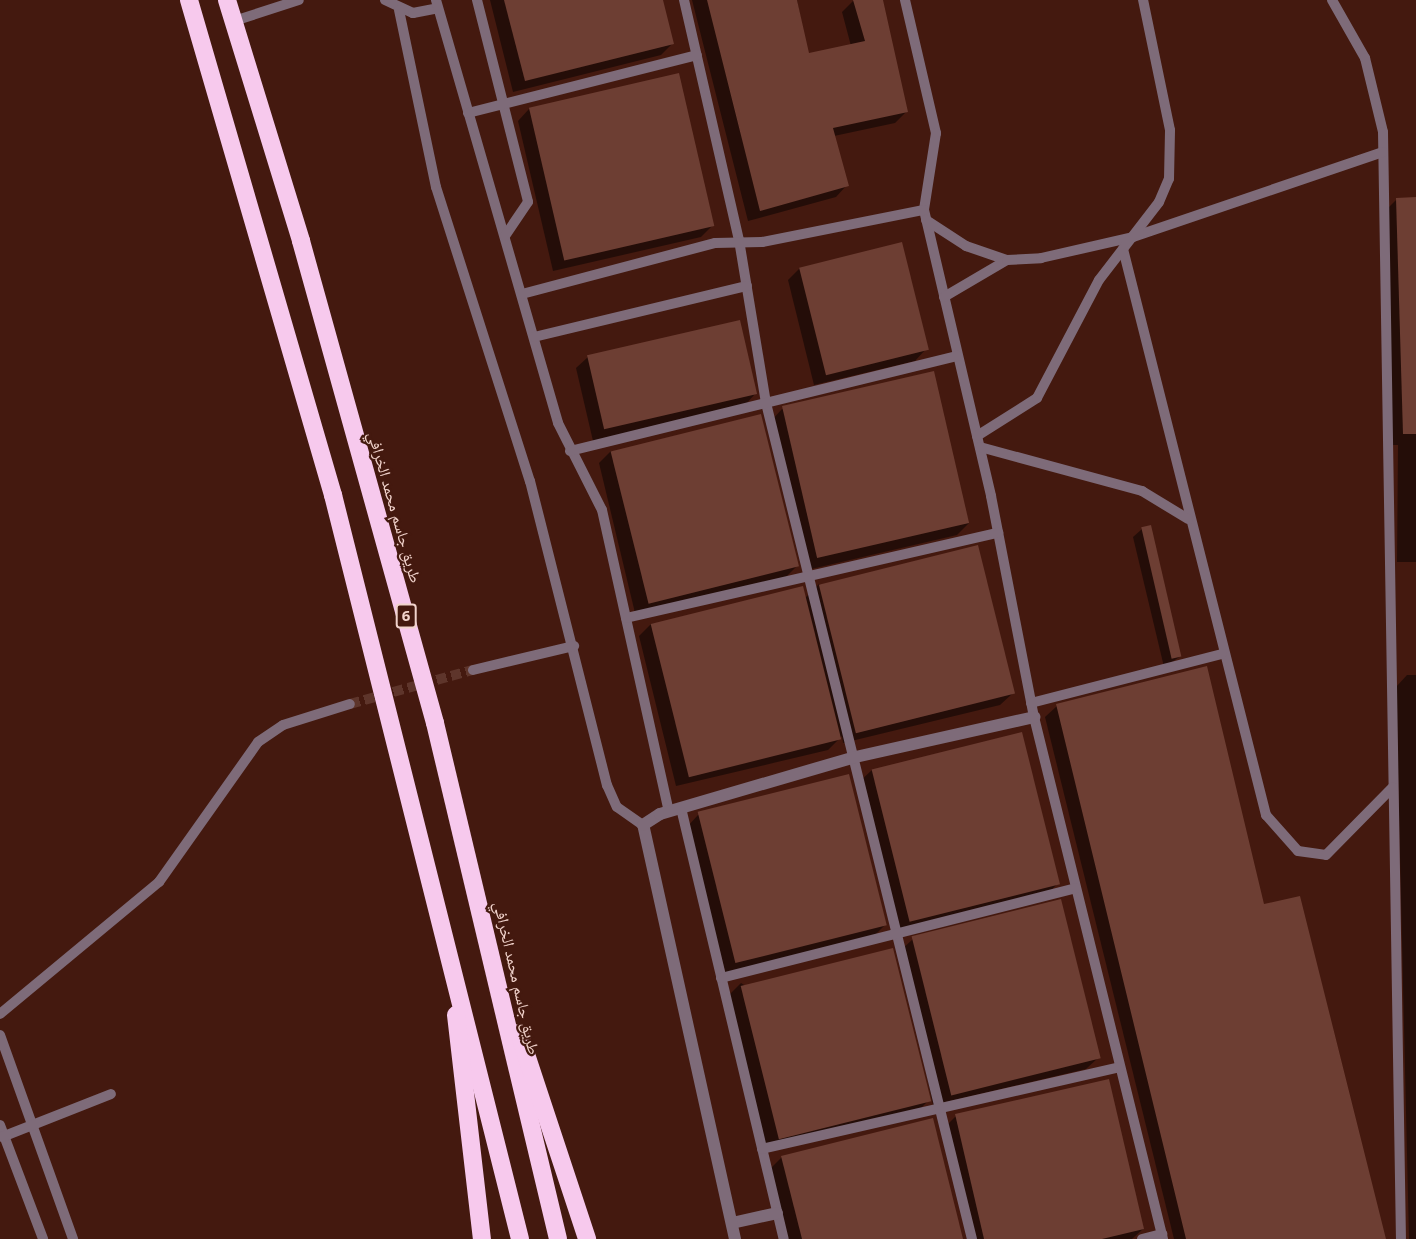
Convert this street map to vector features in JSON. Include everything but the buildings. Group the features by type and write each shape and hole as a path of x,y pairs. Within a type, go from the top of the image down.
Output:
{"highway":[{"path":"184,0 196,23"},
{"path":"189,0 333,495 520,1239"},
{"name":"طريق جاسم محمد الخرافي","path":"227,0 429,700 558,1239"},
{"path":"452,962 462,1092 482,1239"},
{"path":"500,990 545,1100 587,1239"}],"street":[{"path":"234,21 299,0"},
{"path":"385,0 399,10 413,13 437,4 534,337 570,451 598,499 675,810 721,978 784,1239"},
{"path":"477,0 501,105 528,202 505,236"},
{"path":"684,0 739,240 766,403 851,758 898,936 972,1239"},
{"path":"905,0 936,133 925,215 999,533 1034,717 1162,1237 1142,1239"},
{"path":"979,442 1037,398 1099,280 1159,202 1172,155 1143,0"},
{"path":"1332,0 1372,76 1383,152 1401,1239"},
{"path":"399,10 436,187 505,400 574,646 609,793 622,813 643,825 735,1239"},
{"path":"468,113 697,55"},
{"path":"522,294 739,240 762,242 925,215 966,246 1007,260 1060,255 1133,237 1383,152"},
{"path":"1123,249 1188,519 1262,806 1277,832 1298,851 1320,856 1338,850 1393,787"},
{"path":"944,297 1007,260"},
{"path":"534,337 747,286"},
{"path":"570,451 958,356"},
{"path":"979,442 1142,491 1188,519"},
{"path":"626,618 999,533"},
{"path":"473,670 574,646"},
{"path":"1031,703 1222,654"},
{"path":"0,1014 159,882 258,742 283,725 350,704"},
{"path":"643,825 675,810 851,758 1034,717"},
{"path":"721,978 898,936 1076,888"},
{"path":"0,1035 73,1239"},
{"path":"762,1149 940,1111 1120,1067"},
{"path":"43,1239 2,1132 31,1125 111,1094"},
{"path":"732,1223 777,1213"}],"tunnel":[{"path":"350,704 473,670"}]}
